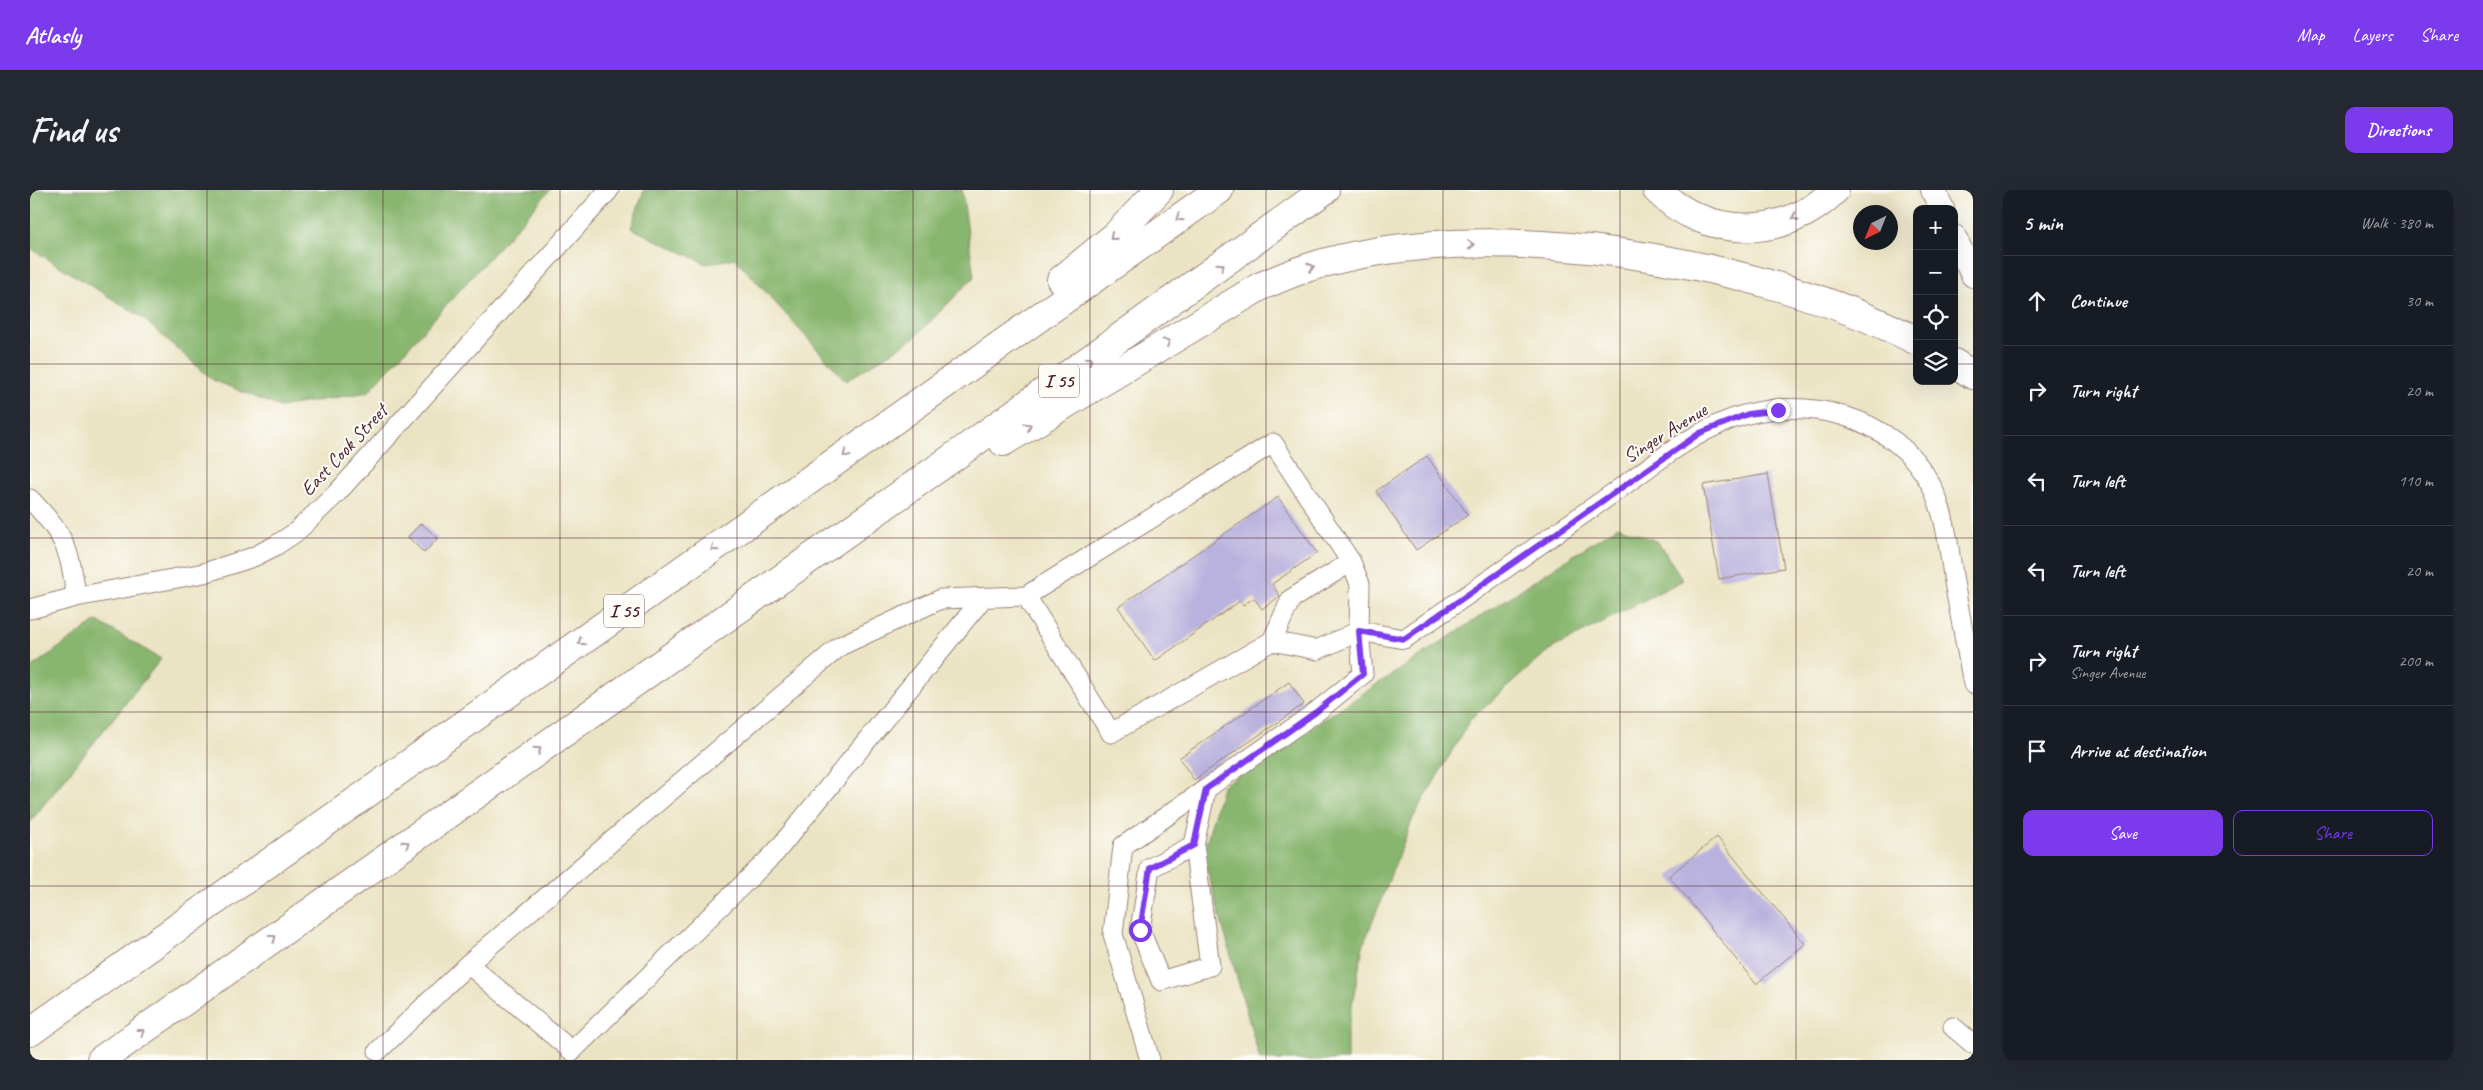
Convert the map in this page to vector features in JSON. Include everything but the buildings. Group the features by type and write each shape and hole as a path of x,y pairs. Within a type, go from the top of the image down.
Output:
{"highway":[{"path":"881,429 984,339 1069,274 1116,235 1160,190"},
{"name":"I 55","path":"30,1032 1219,190"},
{"name":"I 55","path":"101,1060 1324,190"},
{"path":"1656,190 1673,206 1692,216 1726,228 1749,229 1767,227 1790,220 1811,210 1835,190"},
{"path":"792,570 1261,286 1307,268 1367,254 1424,246 1479,244 1541,246 1616,252 1691,264 1756,280 1855,313 1915,340"},
{"path":"1958,365 1973,374"}],"main road":[{"path":"1933,190 1940,205"},
{"path":"1958,245 1973,275"}],"street":[{"name":"East Cook Street","path":"30,609 76,597 226,567 276,546 296,532 337,493 609,190"},
{"name":"Singer Avenue","path":"1359,631 1404,639 1669,454 1716,426 1762,411 1810,410 1838,414 1867,424 1884,434 1904,449 1920,466 1932,486 1948,542 1973,684"},
{"path":"378,1051 468,964 840,646 941,599 1026,596 1272,443 1351,562 1360,584 1359,631 1363,674 1316,712 1123,846 1113,934 1150,1060"},
{"path":"30,499 54,523 65,543 73,568 76,597"},
{"path":"1026,596 1111,733 1272,641 1291,598 1351,562"},
{"path":"468,964 569,1056 775,854 983,598"},
{"path":"1272,641 1317,650 1359,631"},
{"path":"1194,845 1150,868 1140,930 1161,981 1210,966 1194,845 1206,789"},
{"path":"1952,1027 1973,1044"}],"green space":[{"path":"30,190 550,190 368,392 280,407 213,380 140,316 30,248"},
{"path":"644,190 962,190 974,277 915,337 846,381 735,258 707,264 631,228"},
{"path":"1618,526 1658,542 1683,580 1549,650 1470,720 1413,818 1363,946 1347,1032 1347,1060 1260,1060 1203,855 1222,786"},
{"path":"97,621 161,659 30,822 30,668"}],"route":[{"path":"1140,930 1150,868 1194,845 1206,789 1316,712 1363,674 1359,631 1404,639 1700,433 1748,414 1778,410"}]}
